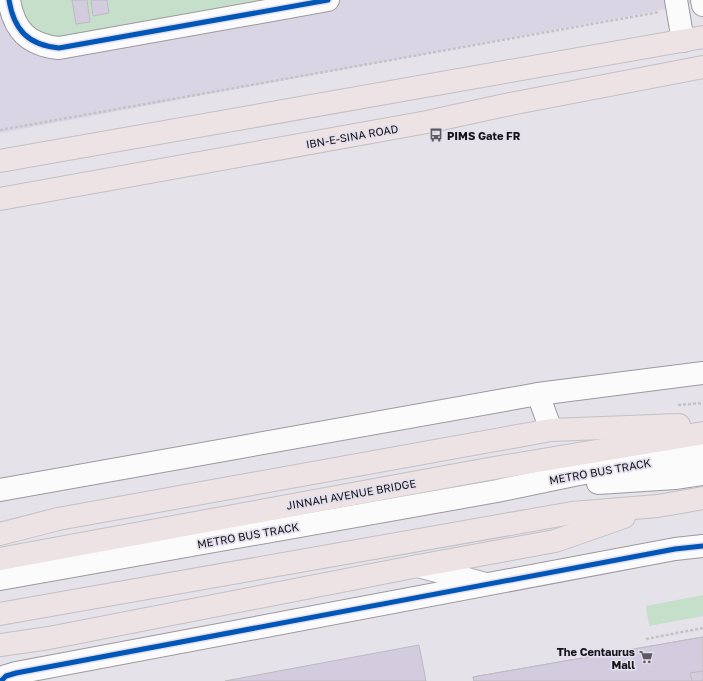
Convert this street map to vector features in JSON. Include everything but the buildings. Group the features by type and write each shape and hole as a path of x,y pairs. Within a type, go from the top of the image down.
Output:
{"main road":[{"path":"0,162 693,39"},
{"name":"IBN-E-SINA ROAD","path":"0,199 427,122 510,104 703,67"},
{"path":"0,528 58,519 551,430 703,424"},
{"name":"JINNAH AVENUE BRIDGE","path":"0,559 483,470 703,433"},
{"path":"0,614 572,513 658,506 703,498"},
{"path":"0,645 49,638 418,566 555,541 658,506"},
{"path":"0,534 58,519"},
{"path":"0,655 49,638"}],"street":[{"path":"9,0 13,19 21,32 33,42 46,47 59,48 328,0"},
{"path":"702,0 703,5"},
{"path":"676,4 693,39"},
{"path":"0,490 538,394 703,373"},
{"path":"538,394 551,430"},
{"name":"METRO BUS TRACK","path":"0,579 497,491 574,475 703,452"},
{"name":"METRO BUS TRACK","path":"497,491 675,478 703,474"},
{"path":"1,681 6,676 16,673 675,549 703,546"},
{"path":"418,566 487,584"}],"path":[{"path":"0,130 676,4"},
{"path":"646,639 703,628"}],"shaded area":[{"path":"0,0 703,0 703,2 0,133"}],"green space":[{"path":"19,0 265,0 60,38 43,35 29,26 24,17"},
{"path":"703,595 703,616 649,626 646,606"}],"cycle path":[{"path":"9,0 11,11 19,28 24,34 39,43 59,48 328,0"},
{"path":"1,681 6,676 16,673 675,549 703,546"}],"place":[{"name":"PIMS Gate FR","path":"436,135"},
{"name":"The Centaurus Mall","path":"646,657"}]}
